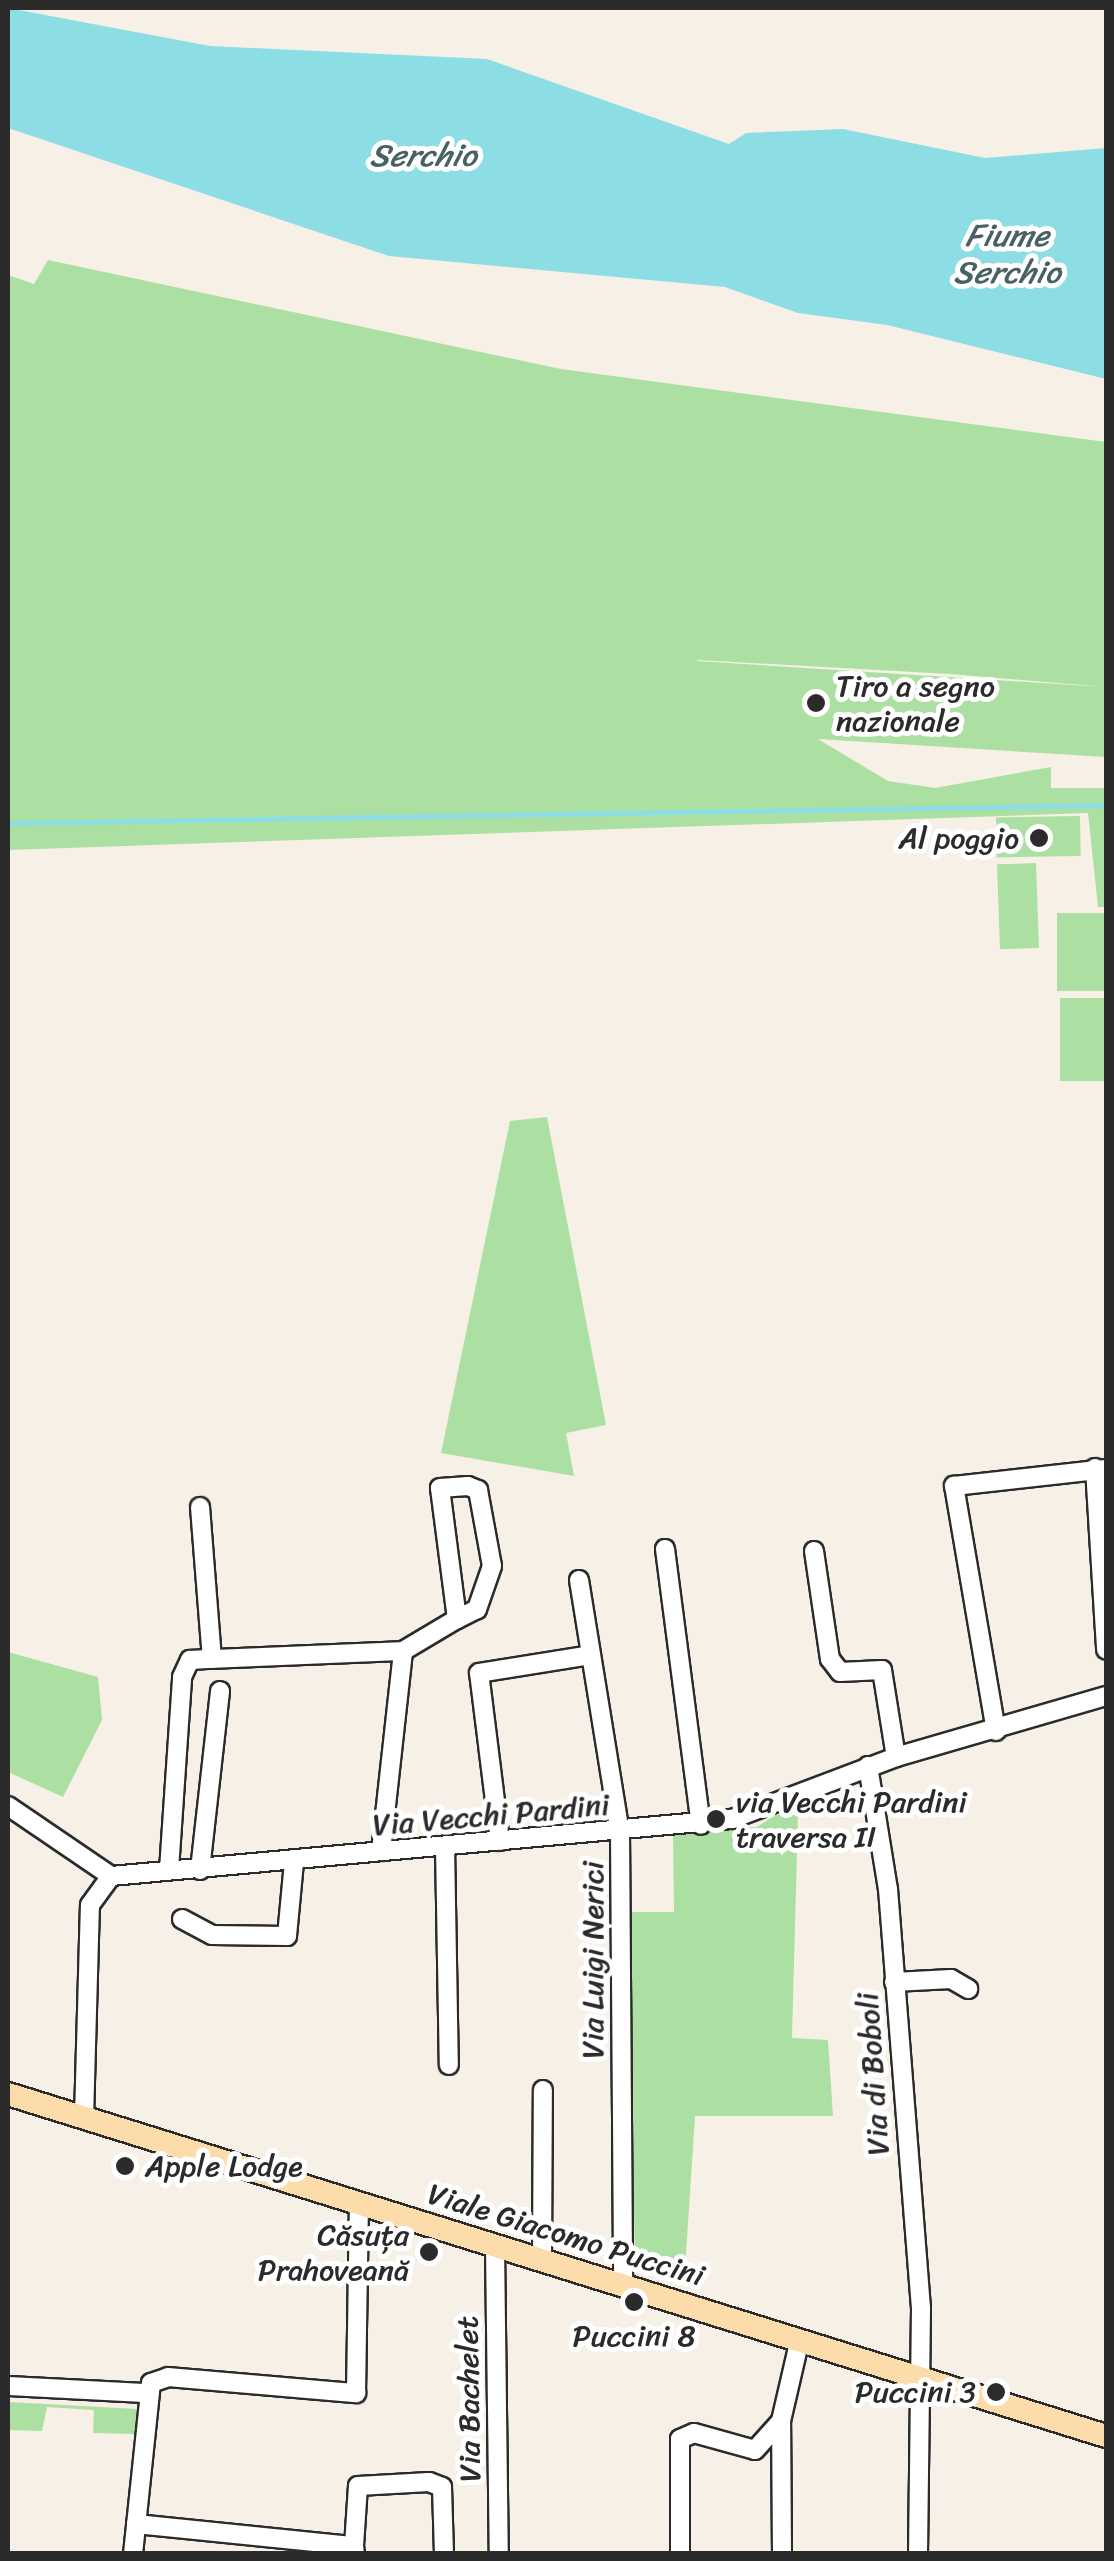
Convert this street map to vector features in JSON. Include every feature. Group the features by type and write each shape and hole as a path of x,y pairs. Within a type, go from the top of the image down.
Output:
{"main road":[{"name":"Viale Giacomo Puccini","path":"8,2094 1106,2436"}],"street":[{"path":"996,1731 954,1486 1101,1469 1106,1650"},
{"path":"169,1870 182,1677 190,1660 404,1651 478,1609 492,1566 478,1490 468,1486 440,1488 457,1619"},
{"path":"200,1506 212,1659"},
{"path":"665,1549 701,1824"},
{"path":"814,1551 830,1659 840,1672 882,1670 896,1757"},
{"name":"Via Luigi Nerici","path":"579,1580 620,1832 624,2284"},
{"path":"381,1851 404,1651"},
{"path":"500,1841 479,1674 591,1654"},
{"path":"200,1870 220,1691"},
{"name":"Via Vecchi Pardini","path":"111,1876 701,1824 896,1757 1106,1696"},
{"name":"Via di Boboli","path":"868,1766 894,1982 921,2378 918,2554"},
{"path":"8,1806 111,1876 90,1905 84,2118"},
{"path":"444,1846 449,2065"},
{"path":"182,1920 212,1935 287,1936 294,1862"},
{"path":"894,1982 952,1979 968,1989"},
{"path":"542,2259 543,2090"},
{"path":"8,2386 144,2393 168,2377 356,2394 359,2202"},
{"name":"Via Bachelet","path":"495,2244 499,2554"},
{"path":"782,2554 781,2421 800,2339"},
{"path":"134,2554 144,2393"},
{"path":"748,2450 781,2421"},
{"path":"680,2554 680,2439 694,2432 748,2450 772,2466 782,2489"},
{"path":"136,2524 354,2550 358,2486 429,2482 442,2487 444,2554"}],"green space":[{"path":"48,260 561,369 1106,442 1106,757 818,739 888,781 935,788 1051,767 1051,788 1106,788 1106,907 1098,907 1088,813 8,850 8,275 34,284","holes":["697,660 950,674 1105,687"]},
{"name":"Al poggio","path":"1080,816 1081,856 997,857 996,817"},
{"name":"Al poggio","path":"1036,863 1039,948 1000,949 997,864"},
{"name":"Al poggio","path":"1057,913 1106,913 1106,991 1057,991"},
{"path":"1060,998 1106,998 1106,1081 1060,1081"},
{"path":"547,1117 606,1425 566,1433 574,1476 441,1453 510,1121"},
{"path":"8,1652 98,1677 102,1720 63,1797 8,1772"},
{"path":"775,1815 798,1815 792,2038 828,2040 833,2116 695,2116 684,2284 635,2267 629,1912 674,1912 673,1835 757,1827"},
{"path":"8,2402 137,2409 135,2434 93,2433 94,2410 47,2407 42,2431 8,2430"}],"water":[{"name":"Serchio","path":"8,8 210,46 487,59 729,144 746,133 843,129 985,158 1106,148 1106,379 887,325 798,313 725,287 389,256 8,128"}],"waterway":[{"path":"8,823 1106,805"}],"place":[{"name":"Tiro a segno nazionale","path":"816,703"},
{"name":"Al poggio","path":"1039,838"},
{"name":"via Vecchi Pardini traversa II","path":"716,1819"},
{"name":"Apple Lodge","path":"125,2166"},
{"name":"Căsuța Prahoveană","path":"429,2252"},
{"name":"Puccini 8","path":"634,2302"},
{"name":"Puccini 3","path":"996,2392"}],"water label":[{"name":"Fiume Serchio","path":"1007,256"}]}
